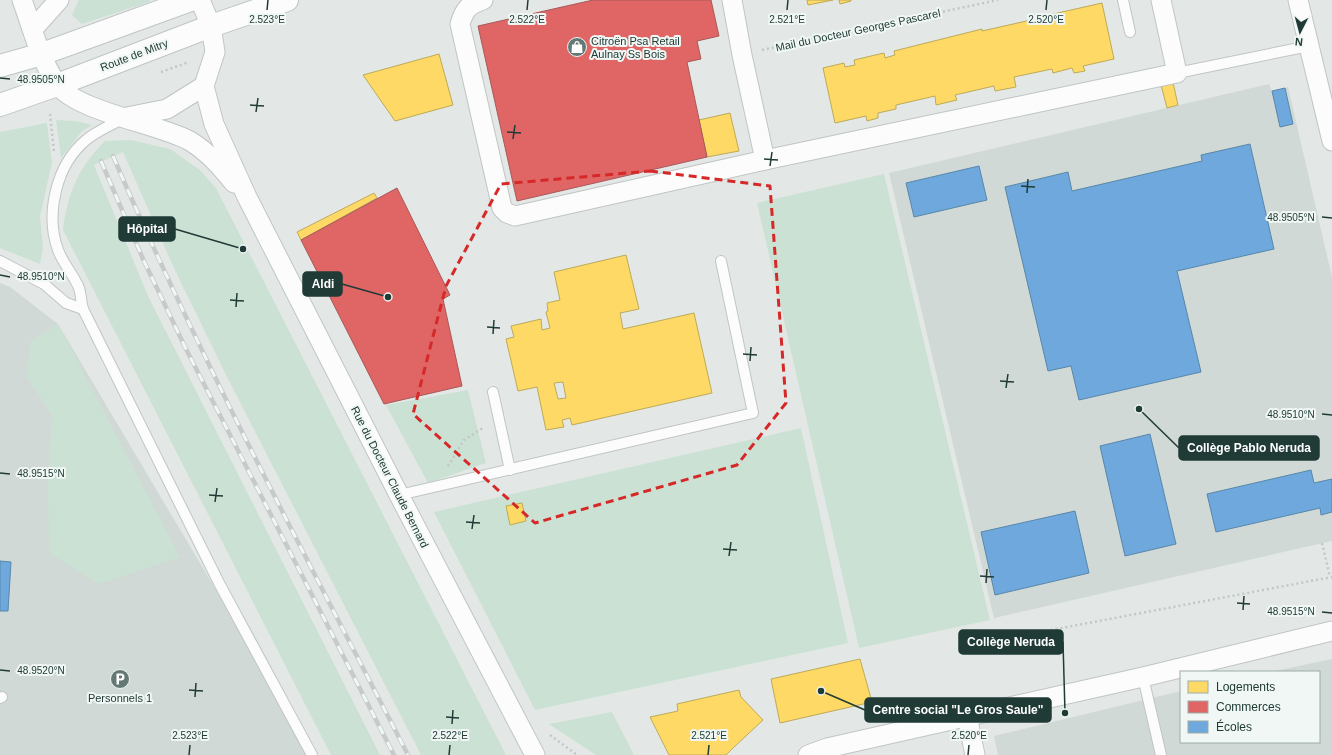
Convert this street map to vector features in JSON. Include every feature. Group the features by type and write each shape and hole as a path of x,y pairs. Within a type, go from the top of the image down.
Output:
{"main road":[{"path":"0,66 42,54 110,28 191,0"},
{"name":"Route de Mitry","path":"0,105 57,85 211,26 287,0"}],"street":[{"path":"22,0 42,54 57,85"},
{"path":"33,29 59,0"},
{"path":"127,117 167,109 204,86 215,52 211,26 200,0"},
{"path":"483,0 471,3 463,13 460,24 502,208 506,213 515,216 765,160 1177,73 1161,0"},
{"path":"732,0 742,55 765,160"},
{"path":"1298,0 1332,141"},
{"name":"Rue du Docteur Claude Bernard","path":"57,85 68,94 84,103 189,140 208,153 247,197"},
{"name":"Rue du Docteur Claude Bernard","path":"204,86 214,124 247,197 399,495 535,755"},
{"path":"808,755 827,748 1143,678 1332,631"},
{"path":"967,716 976,755"}],"lane":[{"path":"1123,0 1130,32"},
{"path":"1177,73 1309,46"},
{"path":"127,117 104,128 85,141 73,154 65,167 58,186 52,220 54,238 59,252 79,288 83,309 219,583 312,755"},
{"path":"0,261 44,284 66,303 83,309"},
{"path":"399,495 753,413 721,261"},
{"path":"493,392 510,470"},
{"path":"1143,678 1161,755"}],"path":[{"name":"Mail du Docteur Georges Pascarel","path":"742,55 998,0"},
{"path":"436,487 464,440 498,418"},
{"path":"977,644 1331,577 1322,543"}],"highlighted area":[{"path":"650,171 770,186 786,403 737,465 535,523 413,414 446,286 501,184"}],"shaded area":[{"path":"1269,84 1272,91 1288,87 1332,277 1332,541 994,618 889,173"},
{"path":"0,283 10,287 58,324 314,755 0,755"},
{"path":"1332,659 1332,755 998,755 994,736 1180,691 1180,743 1320,743 1320,671 1275,671"}],"green space":[{"path":"79,0 150,0 149,2 82,24 72,15"},
{"path":"56,120 76,121 92,125 82,131 61,158"},
{"path":"47,123 52,163 40,216 43,248 40,264 0,248 0,132"},
{"path":"131,140 170,149 200,170 216,188 506,755 421,755 226,375 173,266 123,152 94,165 148,296 380,755 331,755 63,230 71,192 81,171 88,161 105,141"},
{"path":"884,174 990,620 859,648 757,203"},
{"path":"58,324 180,557 99,584 49,553 48,482 52,415 27,377 30,342"},
{"path":"468,390 486,463 428,483 386,405"},
{"path":"801,428 848,643 535,710 434,512"},
{"path":"612,712 634,755 596,755 549,724"}],"building: Logements":[{"path":"807,0 833,0 808,5"},
{"path":"839,0 851,0 851,1 840,4"},
{"path":"1102,3 1114,59 1083,66 1085,71 1074,73 1072,68 1053,73 1052,69 1014,77 1016,87 995,91 994,86 955,95 957,100 936,105 935,96 896,105 896,109 878,113 878,118 867,121 866,116 835,123 823,68 844,63 845,67 855,65 854,60 884,53 885,58 895,55 894,51 982,29 982,31 1031,20 1031,24 1041,22 1040,17"},
{"path":"439,54 453,105 395,121 363,75"},
{"path":"1172,78 1178,105 1167,108 1160,81"},
{"path":"730,113 739,151 707,157 699,120"},
{"path":"374,193 377,198 301,240 297,232"},
{"path":"626,255 639,309 620,313 623,329 694,313 712,393 572,425 570,418 562,420 564,427 546,430 537,387 518,391 506,339 514,337 511,326 541,319 542,330 550,328 546,312 548,311 547,303 560,300 554,272","holes":["563,382 566,398 558,399 554,383"]},
{"path":"522,503 526,521 510,525 506,506"},
{"path":"860,659 872,702 780,723 771,679"},
{"path":"739,690 741,697 763,720 726,755 669,755 650,717 678,711 677,704"}],"building: Commerces":[{"path":"593,0 711,0 719,36 697,41 701,59 687,62 707,157 517,201 478,26"},
{"path":"397,188 450,295 443,299 462,386 384,404 301,240"}],"building: Écoles":[{"path":"1285,88 1293,124 1280,127 1272,91"},
{"path":"1250,144 1274,249 1177,271 1201,372 1079,400 1071,366 1048,371 1005,187 1068,172 1072,191 1202,161 1201,155"},
{"path":"979,166 987,200 914,217 906,183"},
{"path":"1150,434 1176,544 1125,556 1100,446"},
{"path":"1311,470 1314,483 1332,479 1332,512 1321,515 1320,508 1216,532 1207,494"},
{"path":"1075,511 1089,573 995,595 981,532"},
{"path":"0,561 11,562 8,611 0,611"}],"railway":[{"path":"113,156 218,383 293,533 408,755"},
{"path":"101,161 143,259 185,347 394,755"}],"place":[{"name":"Citroën Psa Retail Aulnay Ss Bois","path":"577,47"},
{"name":"Hôpital","path":"243,249"},
{"name":"Aldi","path":"388,297"},
{"name":"Collège Pablo Neruda","path":"1139,409"},
{"name":"Personnels 1","path":"120,679"},
{"name":"Centre social \"Le Gros Saule\"","path":"821,691"},
{"name":"Collège Neruda","path":"1065,713"}]}
